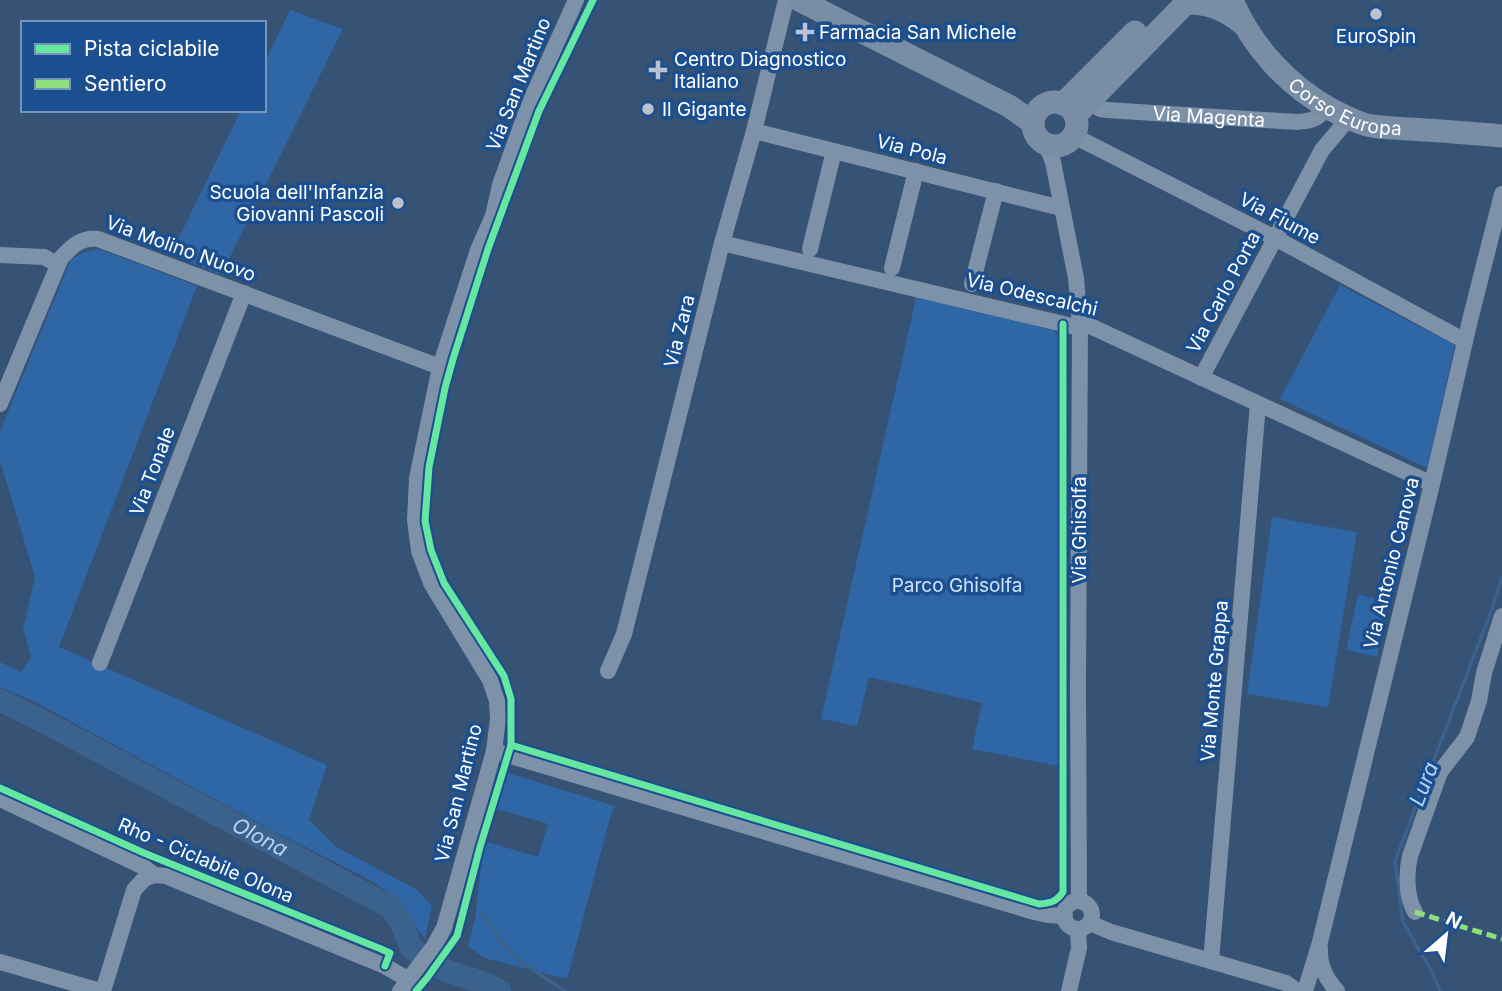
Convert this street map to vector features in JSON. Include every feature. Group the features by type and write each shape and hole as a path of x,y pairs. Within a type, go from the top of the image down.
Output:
{"street":[{"name":"Via San Martino","path":"409,980 435,946 451,909 494,751 498,719 496,694 490,680 431,583 419,551 415,520 417,478 440,367 482,240 483,215 500,185 529,104 576,0"},
{"name":"Via Zara","path":"608,671 624,634 786,0"},
{"path":"799,0 1034,118"},
{"name":"Corso Europa","path":"1232,0 1243,24 1268,58 1292,83 1314,100 1349,118 1373,126 1502,136"},
{"path":"1066,130 1053,102 1045,104 1034,118 1036,136 1066,130 1180,1 1207,6 1235,17 1243,24"},
{"name":"Via Magenta","path":"1066,130 1100,109 1311,122 1328,107"},
{"name":"Via Carlo Porta","path":"1201,378 1322,150 1349,118"},
{"name":"Via Ghisolfa","path":"1066,130 1061,208 1076,278 1080,325 1079,901"},
{"name":"Via Fiume","path":"1066,130 1465,341"},
{"name":"Via Pola","path":"754,131 1061,208"},
{"path":"810,249 834,151"},
{"path":"892,268 916,171"},
{"path":"972,284 996,191"},
{"name":"Via Antonio Canova","path":"1305,991 1320,942 1502,194"},
{"name":"Via Molino Nuovo","path":"0,404 61,258 75,244 89,238 99,239 440,367"},
{"name":"Via Odescalchi","path":"722,243 1072,326 1090,326 1432,484"},
{"path":"0,255 44,257 58,265"},
{"name":"Via Tonale","path":"100,663 243,293"},
{"name":"Via Monte Grappa","path":"1211,961 1258,404"},
{"path":"1415,912 1408,887 1410,856 1440,772 1467,737 1502,616"},
{"path":"494,751 1034,912 1065,916"},
{"path":"0,799 144,867 154,875"},
{"path":"0,962 102,991 134,890 138,883 154,875 166,876 231,902 385,966 409,980"},
{"path":"1085,925 1092,914 1091,909 1079,901 1070,904 1065,920 1071,927 1085,925 1111,932 1286,983 1297,991"},
{"path":"1069,991 1079,948 1090,933 1085,925"},
{"name":"Via Antonio Canova","path":"1320,942 1322,968 1337,991"}],"green space":[{"path":"290,10 343,29 221,275 171,254 240,112 266,112 266,60"},
{"path":"99,249 197,286 59,647 327,765 309,820 335,846 417,890 432,906 425,939 393,896 372,881 35,702 0,687 0,662 21,672 31,657 23,629 35,577 0,461 0,431 71,259"},
{"path":"1340,285 1455,345 1427,468 1280,399"},
{"name":"Parco Ghisolfa","path":"917,294 1053,330 1062,341 1058,766 972,749 982,703 869,677 857,726 821,719"},
{"path":"1272,517 1357,532 1328,707 1247,694"},
{"path":"1358,594 1388,602 1377,657 1346,650"},
{"path":"505,772 615,806 567,979 484,958 468,946 475,919 484,841 538,857 548,824 494,808"}],"waterway":[{"name":"Lura","path":"1440,991 1403,922 1395,861 1502,577"},
{"name":"Olona","path":"0,700 390,907 401,922 412,949 447,971 500,991"},
{"path":"482,913 517,959 565,991"}],"marked path":[{"path":"1415,912 1502,939"}],"cycle path":[{"path":"416,991 457,936 511,745 511,699 504,676 444,583 431,550 425,521 429,467 445,388 488,249 539,111 593,0"},
{"path":"511,745 1039,904 1055,900 1063,892 1063,324"},
{"name":"Rho - Ciclabile Olona","path":"0,788 144,853 390,953 385,966"}],"place":[{"name":"EuroSpin","path":"1376,14"},
{"name":"Farmacia San Michele","path":"805,32"},
{"name":"Centro Diagnostico Italiano","path":"658,70"},
{"name":"Il Gigante","path":"648,109"},
{"name":"Scuola dell'Infanzia Giovanni Pascoli","path":"398,203"}]}
